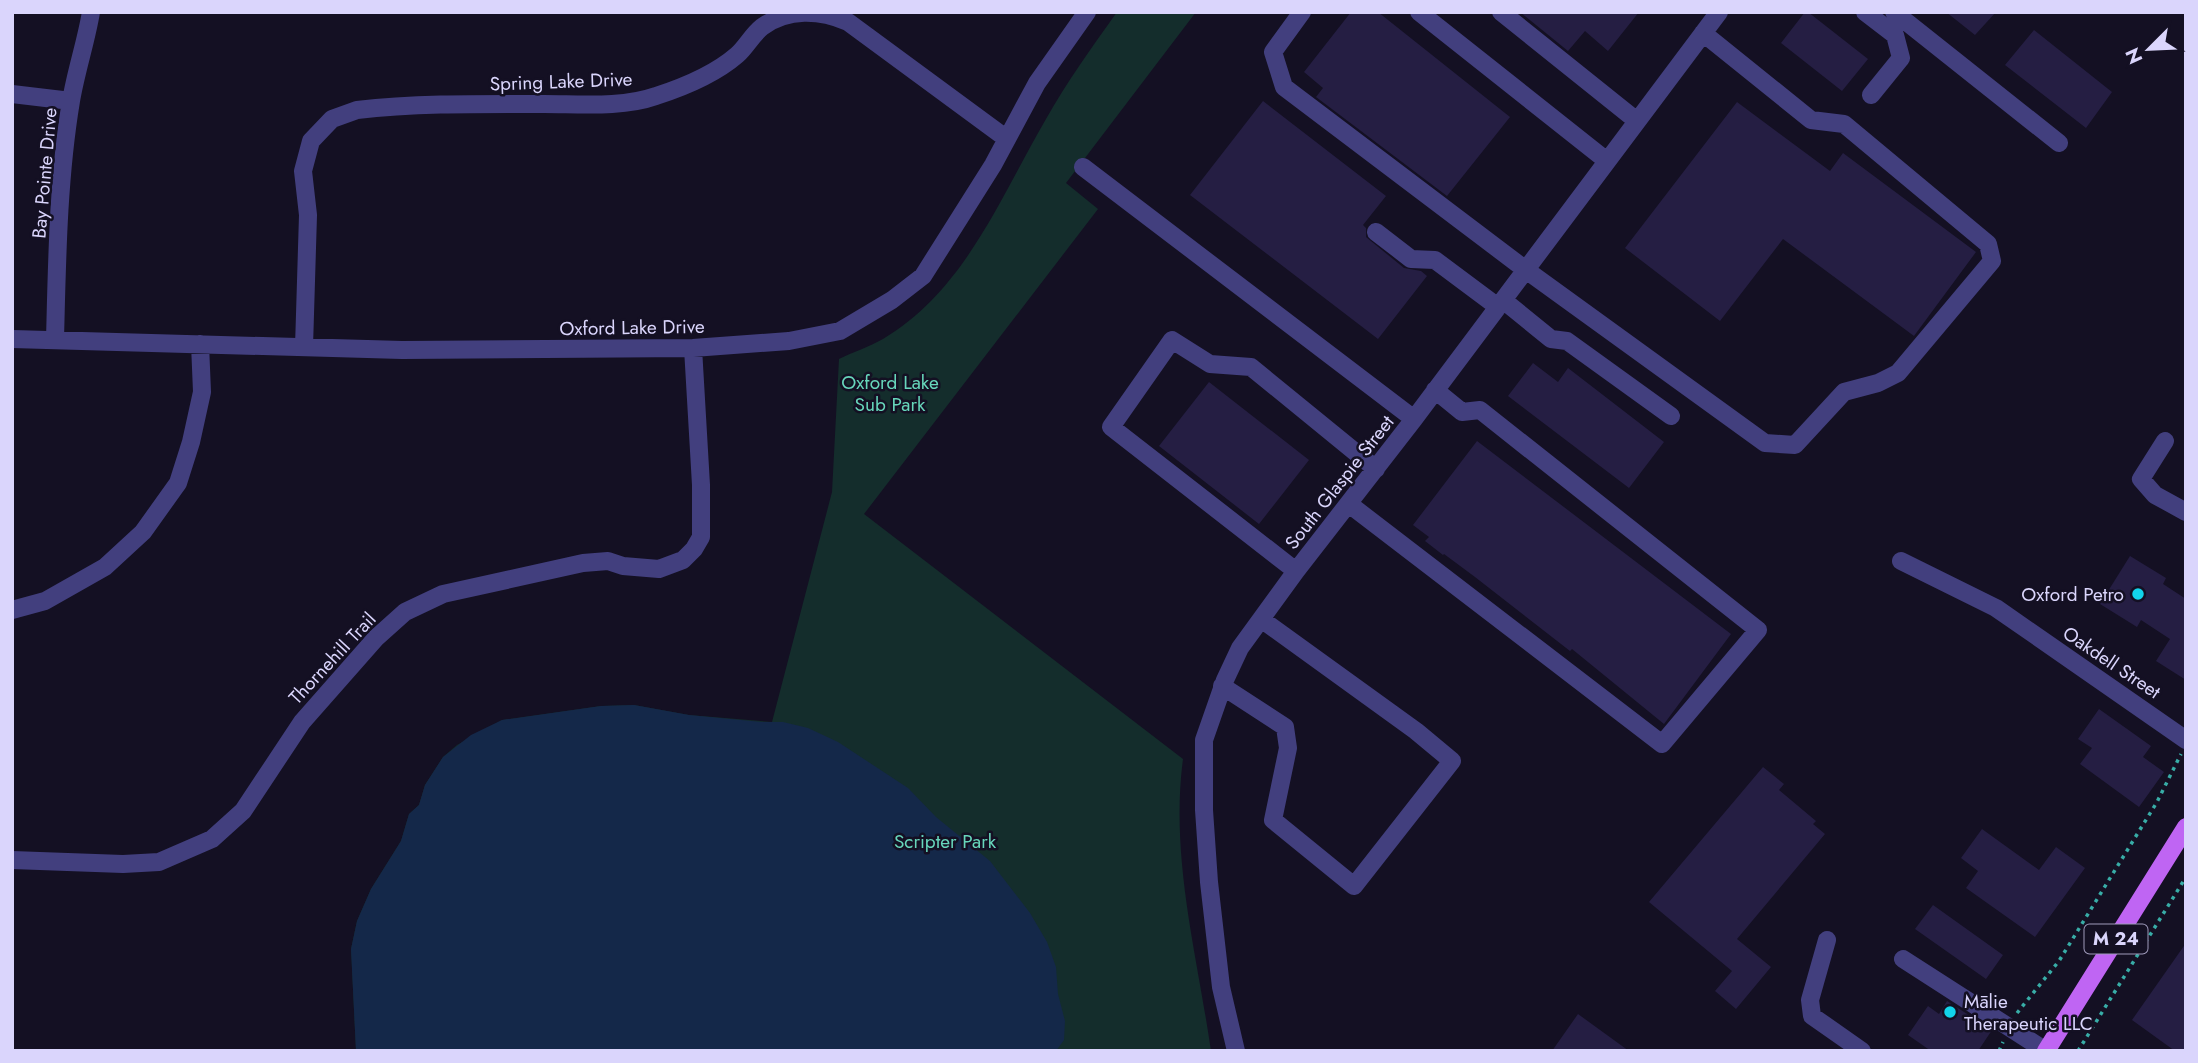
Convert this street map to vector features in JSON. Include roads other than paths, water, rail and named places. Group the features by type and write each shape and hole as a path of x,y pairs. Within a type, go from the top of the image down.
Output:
{"main road":[{"name":"M 24","path":"2046,1051 2186,827"}],"street":[{"name":"Bay Pointe Drive","path":"55,340 58,240 71,100 91,12"},
{"name":"Spring Lake Drive","path":"304,347 308,215 303,171 311,141 332,119 357,110 607,104 654,97 706,76 736,55 762,27 788,14 816,12 848,22 1007,139"},
{"name":"Oxford Lake Drive","path":"12,339 402,350 693,348 789,341 840,331 892,300 923,276 993,166 1037,83 1087,12"},
{"path":"1302,12 1273,52 1284,86 1526,270 1765,443 1795,445 1844,392 1878,383 1898,373 1992,261 1988,244 1844,124 1811,120 1703,33"},
{"path":"1419,12 1607,161"},
{"path":"1501,12 1637,121"},
{"name":"South Glaspie Street","path":"1236,1051 1221,988 1209,882 1204,740 1222,687 1240,648 1719,12"},
{"path":"1865,12 1895,35 1901,58 1871,96"},
{"path":"1894,12 2059,143"},
{"path":"12,94 71,100"},
{"path":"1083,167 1414,419"},
{"path":"1376,232 1411,259 1435,260 1551,339 1567,341 1671,416"},
{"path":"1296,571 1111,427 1172,340 1210,364 1251,367 1376,469"},
{"path":"12,610 45,601 105,567 143,532 178,483 191,443 202,392 200,344"},
{"name":"Thornehill Trail","path":"12,860 123,864 159,862 212,839 243,811 302,722 376,638 405,612 443,594 583,563 608,561 623,566 659,569 683,560 701,537 701,485 693,348"},
{"path":"1349,504 1662,744 1758,630 1480,410 1462,412 1435,390"},
{"path":"2165,442 2141,479 2155,495 2186,512"},
{"name":"Oakdell Street","path":"1901,561 1996,608 2186,740"},
{"path":"1222,687 1285,727 1288,748 1273,820 1354,886 1452,761 1416,731 1261,619"},
{"path":"1827,940 1810,1000 1812,1016 1862,1051"},
{"path":"1903,959 2046,1051"}],"water":[{"name":"Scripter Park","path":"634,705 689,715 783,722 808,728 838,742 908,788 936,817 990,861 1030,913 1047,942 1056,967 1058,994 1065,1021 1064,1040 1056,1051 356,1051 351,949 357,921 371,889 401,841 409,814 419,805 425,785 443,757 471,735 502,720 601,706"}],"place":[{"name":"Oxford Petro","path":"2138,594"},
{"name":"Mālie Therapeutic LLC","path":"1950,1012"}],"park label":[{"name":"Oxford Lake Sub Park","path":"890,393"}]}
